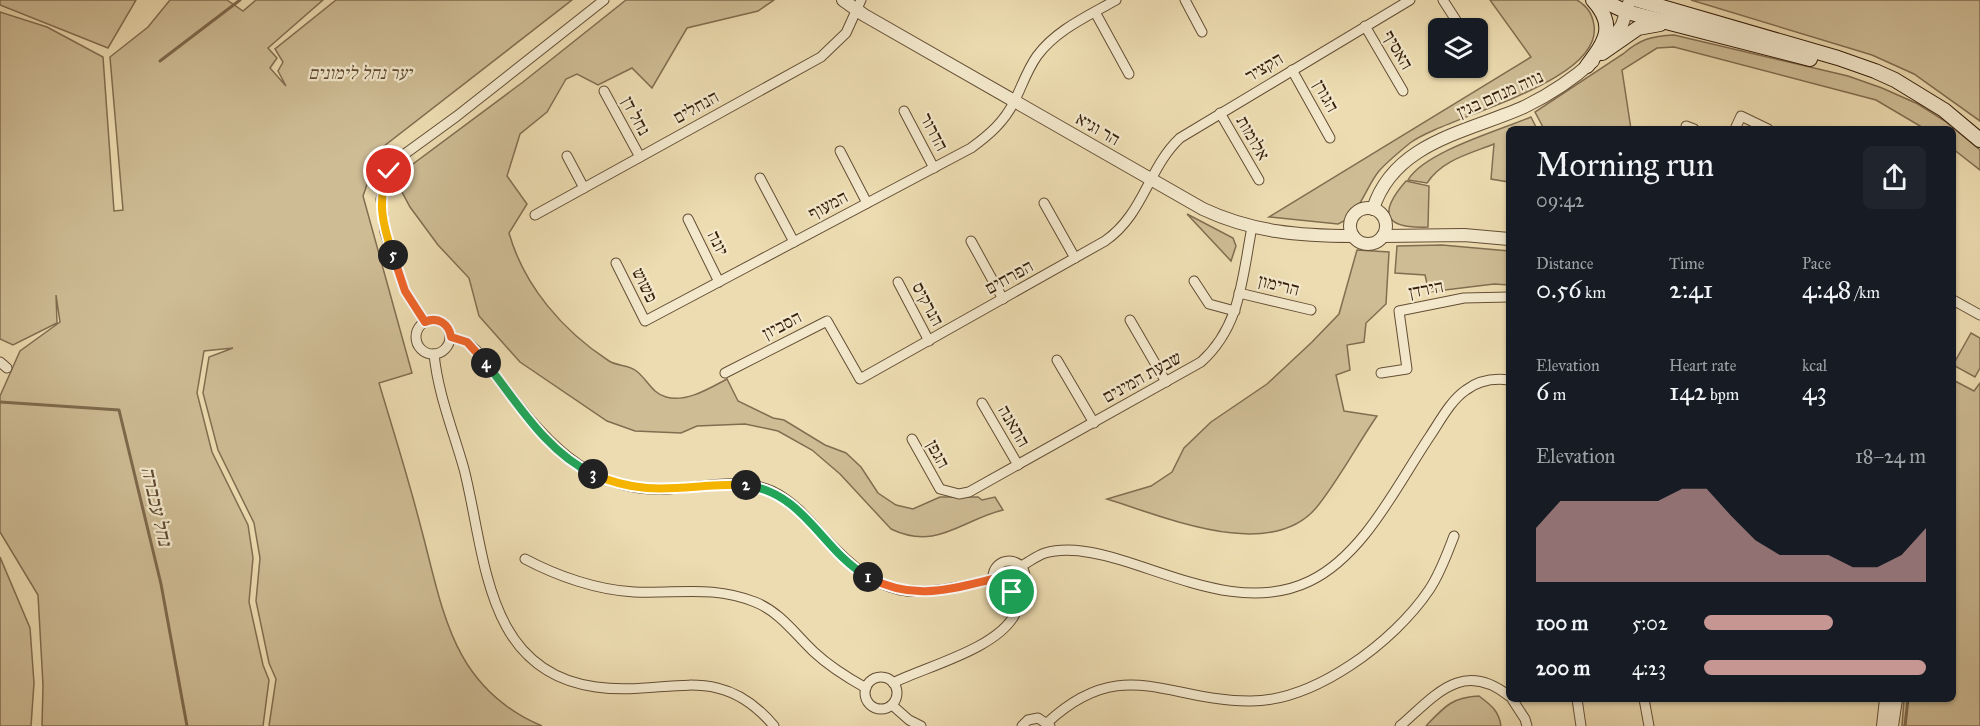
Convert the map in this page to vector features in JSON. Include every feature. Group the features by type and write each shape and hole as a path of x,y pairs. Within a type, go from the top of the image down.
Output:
{"main road":[{"path":"1587,66 1604,43 1607,33 1605,16 1593,0"},
{"path":"1601,0 1628,6 1692,30"},
{"path":"1638,0 1838,58 1895,80 1930,101 1980,140"},
{"path":"1602,53 1628,33 1647,25 1660,24 1875,76 1930,101"}],"street":[{"path":"425,322 405,291 385,232 381,200 389,171 402,156 457,116 604,0"},
{"name":"הר וגיא","path":"843,0 859,5 1014,102 1203,209 1252,227 1293,235 1353,236"},
{"name":"המעוף","path":"645,321 971,148 1001,123 1014,102 1031,64 1039,54 1062,32 1116,0"},
{"path":"1185,0 1202,32"},
{"name":"הקציר","path":"1153,180 1173,145 1190,130 1410,0"},
{"path":"1443,0 1455,18"},
{"name":"הנחלים","path":"535,215 821,57 846,33 859,5"},
{"name":"נווה מנחם בגין","path":"1373,209 1384,183 1410,157 1442,138 1543,98 1587,66 1612,41 1628,6"},
{"path":"1095,12 1129,74"},
{"name":"האסיף","path":"1365,26 1403,91"},
{"name":"הגורן","path":"1292,70 1330,138"},
{"name":"נחל דן","path":"604,91 640,157"},
{"name":"הדרור","path":"904,111 934,168"},
{"name":"אלומות","path":"1220,113 1259,180"},
{"path":"1737,126 1741,116 1762,126"},
{"path":"840,151 867,203"},
{"path":"567,156 584,188"},
{"path":"760,178 794,242"},
{"name":"הפרחים","path":"860,379 1119,232 1130,219 1153,180"},
{"path":"1044,203 1075,258"},
{"path":"1383,236 1386,229 1384,217 1373,209 1364,208 1354,215 1350,226 1353,236 1358,241 1370,244 1383,236 1472,236 1506,239"},
{"name":"יונה","path":"688,219 719,282"},
{"name":"שבעת המינים","path":"969,492 1201,362 1215,349 1228,329 1235,311 1252,227"},
{"path":"971,242 1003,299"},
{"name":"פשוש","path":"616,263 645,321"},
{"path":"1194,281 1209,304 1235,311"},
{"name":"הנרקיס","path":"898,282 928,341"},
{"name":"הרימון","path":"1239,292 1311,310"},
{"name":"הירדן","path":"1381,372 1407,369 1399,311 1472,297 1506,297"},
{"path":"1956,302 1980,315"},
{"path":"430,320 443,322 451,337 447,349 434,354 424,352 416,340 418,329 430,320"},
{"path":"1130,320 1166,382"},
{"name":"הסביון","path":"725,373 827,321 860,379"},
{"path":"451,337 467,342 476,350 525,414 556,449 570,460 605,479 642,489 737,484 771,491 798,509 854,568 891,587 934,592 993,579"},
{"path":"434,354 436,376 463,468 494,602 512,638 526,655 560,677 598,688 713,686 750,702 774,726"},
{"path":"1057,360 1094,423"},
{"path":"1021,566 1046,553 1072,551 1103,555 1234,593 1263,593 1291,588 1325,573 1341,561 1358,543 1433,431 1464,391 1483,381 1506,380"},
{"name":"התאנה","path":"982,403 1018,465"},
{"name":"הגפן","path":"912,439 940,489 959,494 969,492"},
{"path":"1022,726 1033,718 1042,719 1049,724 1076,702 1102,689 1124,683 1155,686 1218,699 1250,702 1278,698 1309,688 1372,650 1396,629 1430,588 1454,536"},
{"path":"525,559 558,575 613,589 652,593 702,590 720,592 756,602 778,615 816,654 866,688"},
{"path":"1012,561 1021,566 1025,578 1023,585 1017,591 1004,592 997,587 993,579 995,569 1002,562 1012,561"},
{"path":"893,683 964,654 985,642 1015,615 1018,602 1017,591"},
{"path":"880,677 893,683 897,695 892,705 884,709 874,708 865,697 870,681 880,677"},
{"path":"1400,726 1452,683 1464,680 1489,683 1506,695"},
{"path":"1513,702 1526,722"},
{"path":"1577,702 1581,726"},
{"path":"1645,702 1649,726"},
{"path":"1883,726 1886,702"},
{"path":"1892,726 1896,702"},
{"path":"892,705 909,720 921,726"}],"green space":[{"path":"0,0 136,0 108,48 0,5"},
{"name":"יער נחל לימונים","path":"170,0 227,0 243,11 256,0 323,0 268,48 277,58 270,68 286,86 278,71 283,62 275,49 336,0 572,0 379,150 363,196 412,373 379,383 444,615 469,667 487,690 511,710 542,726 269,726 276,679 269,663 256,601 260,558 254,523 218,450 203,393 209,357 233,348 204,351 197,393 212,452 248,525 253,558 249,602 263,665 269,680 263,726 42,726 43,685 38,595 0,532 0,396 20,351 60,322 56,295 57,323 13,345 0,339 0,12 47,27 103,57 114,211 123,210 110,57 148,27"},
{"path":"626,0 774,0 758,11 687,28 652,88 632,68 598,85 577,74 566,79 547,112 520,134 507,176 527,204 509,233 524,271 547,306 592,349 612,363 635,370 661,395 682,398 706,390 727,379 738,401 773,418 784,420 825,445 846,453 861,467 878,493 896,505 913,509 940,497 978,497 982,500 995,497 1003,510 948,532 922,537 907,535 891,529 840,474 812,450 778,431 745,424 697,426 681,433 635,431 607,421 520,362 479,316 469,278 438,245 410,207 402,192 402,180 409,167 523,82"},
{"path":"1490,0 1577,0 1588,10 1593,21 1590,46 1574,64 1549,81 1410,143 1379,171 1357,208 1346,220 1338,224 1269,217 1531,57"},
{"path":"1691,0 1980,0 1980,121 1914,74 1872,55"},
{"path":"1674,35 1848,76 1918,104 1951,126 1920,126 1876,100 1674,47 1657,48 1622,70 1631,126 1542,126 1535,112 1635,45 1659,36"},
{"path":"1531,117 1536,126 1507,126"},
{"path":"1506,126 1506,182 1491,179 1494,144 1448,163 1427,183 1408,180 1430,160"},
{"path":"1956,130 1980,150 1980,170 1956,151"},
{"path":"1406,181 1429,186 1428,227 1402,225 1394,222 1390,217 1391,202"},
{"path":"1187,214 1233,238 1236,246 1231,261"},
{"path":"1442,245 1506,251 1506,285 1494,284 1429,292 1425,275 1395,273 1397,246"},
{"path":"1357,250 1389,252 1386,304 1366,323 1364,342 1347,345 1350,370 1336,375 1344,411 1377,416 1316,508 1296,524 1271,532 1244,534 1185,524 1107,499 1151,486 1172,472 1184,448 1211,422 1267,384 1312,342 1339,314"},
{"path":"1971,333 1980,338 1980,368 1975,377 1956,367 1956,360"},
{"path":"1956,382 1974,391 1980,383 1980,726 1902,726 1904,702 1956,702"},
{"path":"0,557 30,628 34,683 31,726 0,726"},
{"path":"1479,696 1494,709 1501,726 1426,726 1449,704 1462,698"}],"waterway":[{"path":"160,61 240,0"},
{"name":"נחל עכברה","path":"0,402 119,410 161,584 187,726"},
{"path":"1905,726 1908,702"}],"route":[{"path":"389,171 381,200 385,232 411,302 425,322 437,320 443,322 451,337 462,339 476,350 541,433 570,460 605,479 642,489 737,484 756,486 771,491 798,509 854,568 865,576 891,587 905,591 934,592 993,579 1000,590 1012,592"}]}
